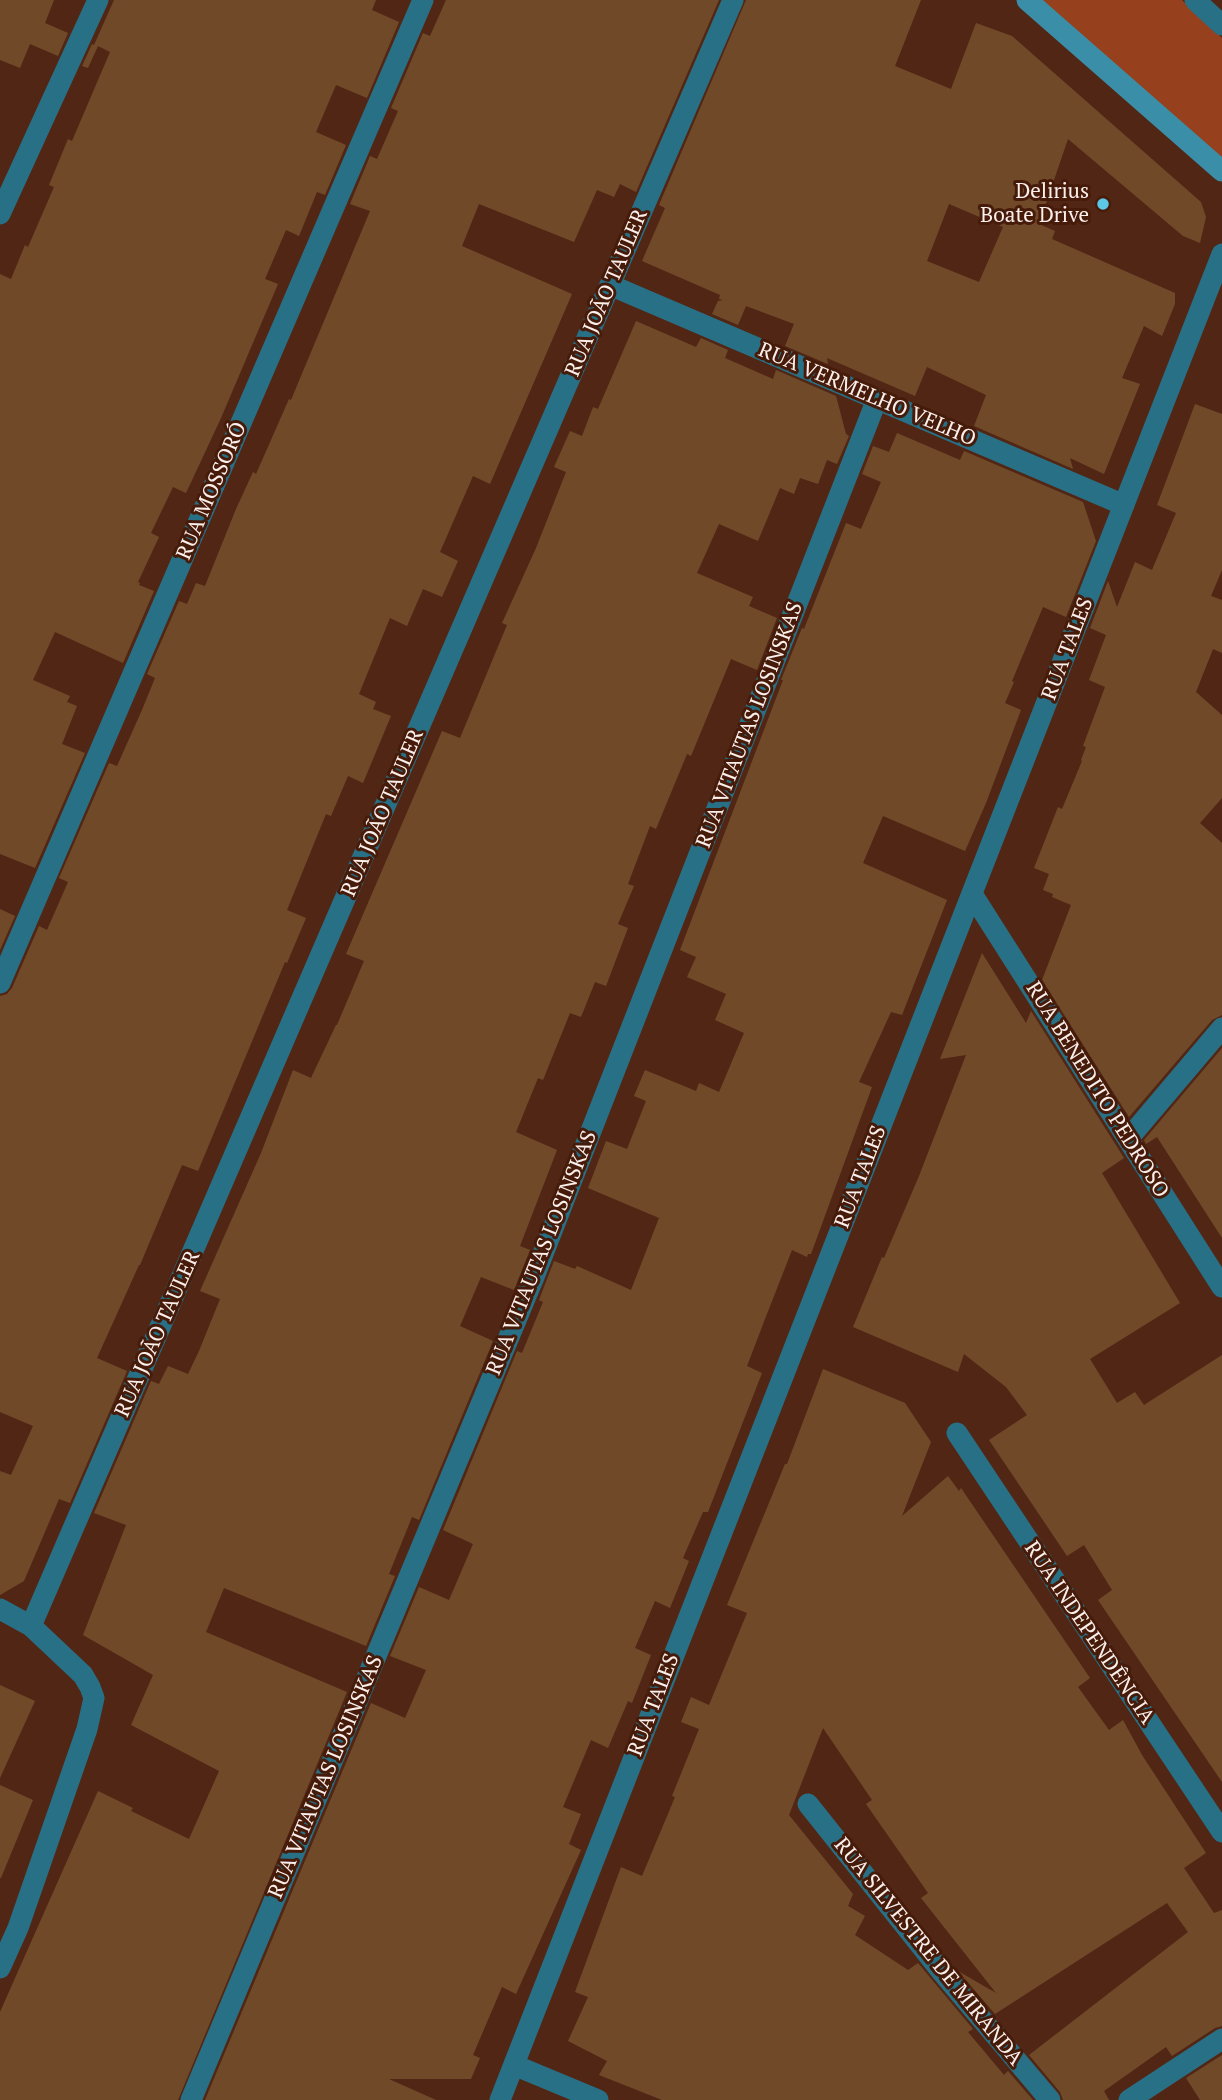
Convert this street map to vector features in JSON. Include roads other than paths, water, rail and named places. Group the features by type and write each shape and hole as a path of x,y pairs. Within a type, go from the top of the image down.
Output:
{"main road":[{"path":"1027,0 1222,171"}],"street":[{"path":"0,214 98,0"},
{"name":"RUA MOSSORÓ","path":"0,983 423,0"},
{"name":"RUA JOÃO TAULER","path":"31,1626 733,0"},
{"path":"1195,0 1222,25"},
{"name":"RUA TALES","path":"500,2100 1222,254"},
{"name":"RUA VERMELHO VELHO","path":"610,285 1124,505"},
{"name":"RUA VITAUTAS LOSINSKAS","path":"191,2100 534,1277 877,399"},
{"name":"RUA BENEDITO PEDROSO","path":"972,894 1222,1287"},
{"path":"1128,1139 1222,1028"},
{"name":"RUA INDEPENDÊNCIA","path":"957,1433 1222,1832"},
{"path":"0,1609 31,1626 83,1675 94,1698 87,1729 9,1924 0,1968"},
{"name":"RUA SILVESTRE DE MIRANDA","path":"808,1804 941,1971 1050,2100"},
{"path":"1129,2100 1222,2039"},
{"path":"514,2065 598,2100"}],"place":[{"name":"Delirius Boate Drive","path":"1103,204"}]}
